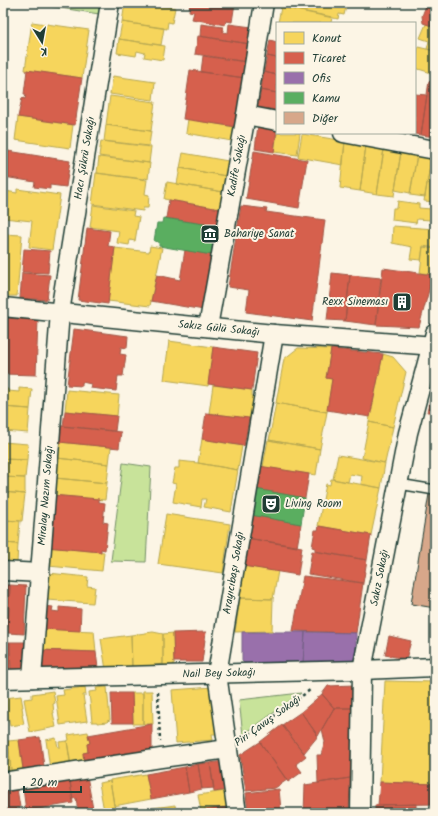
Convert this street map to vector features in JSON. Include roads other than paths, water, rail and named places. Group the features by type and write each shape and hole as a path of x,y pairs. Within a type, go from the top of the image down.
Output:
{"street":[{"name":"Hacı Şükrü Sokağı","path":"60,312 110,3"},
{"name":"Kadife Sokağı","path":"208,327 246,115 264,3"},
{"path":"246,115 276,121"},
{"path":"348,134 435,150"},
{"name":"Sakız Gülü Sokağı","path":"3,307 274,334 434,342"},
{"name":"Miralay Nazım Sokağı","path":"32,678 60,312"},
{"name":"Arayıcıbaşı Sokağı","path":"237,813 217,674 274,334"},
{"name":"Sakız Sokağı","path":"360,813 362,670 408,433 434,342"},
{"path":"3,570 40,573"},
{"name":"Nail Bey Sokağı","path":"3,679 435,667"},
{"name":"Piri Çavuş Sokağı","path":"3,782 228,749"}],"lane":[{"path":"399,484 435,490"}],"place":[{"name":"Bahariye Sanat","path":"210,234"},
{"name":"Rexx Sineması","path":"402,302"},
{"name":"Living Room","path":"271,504"}]}
